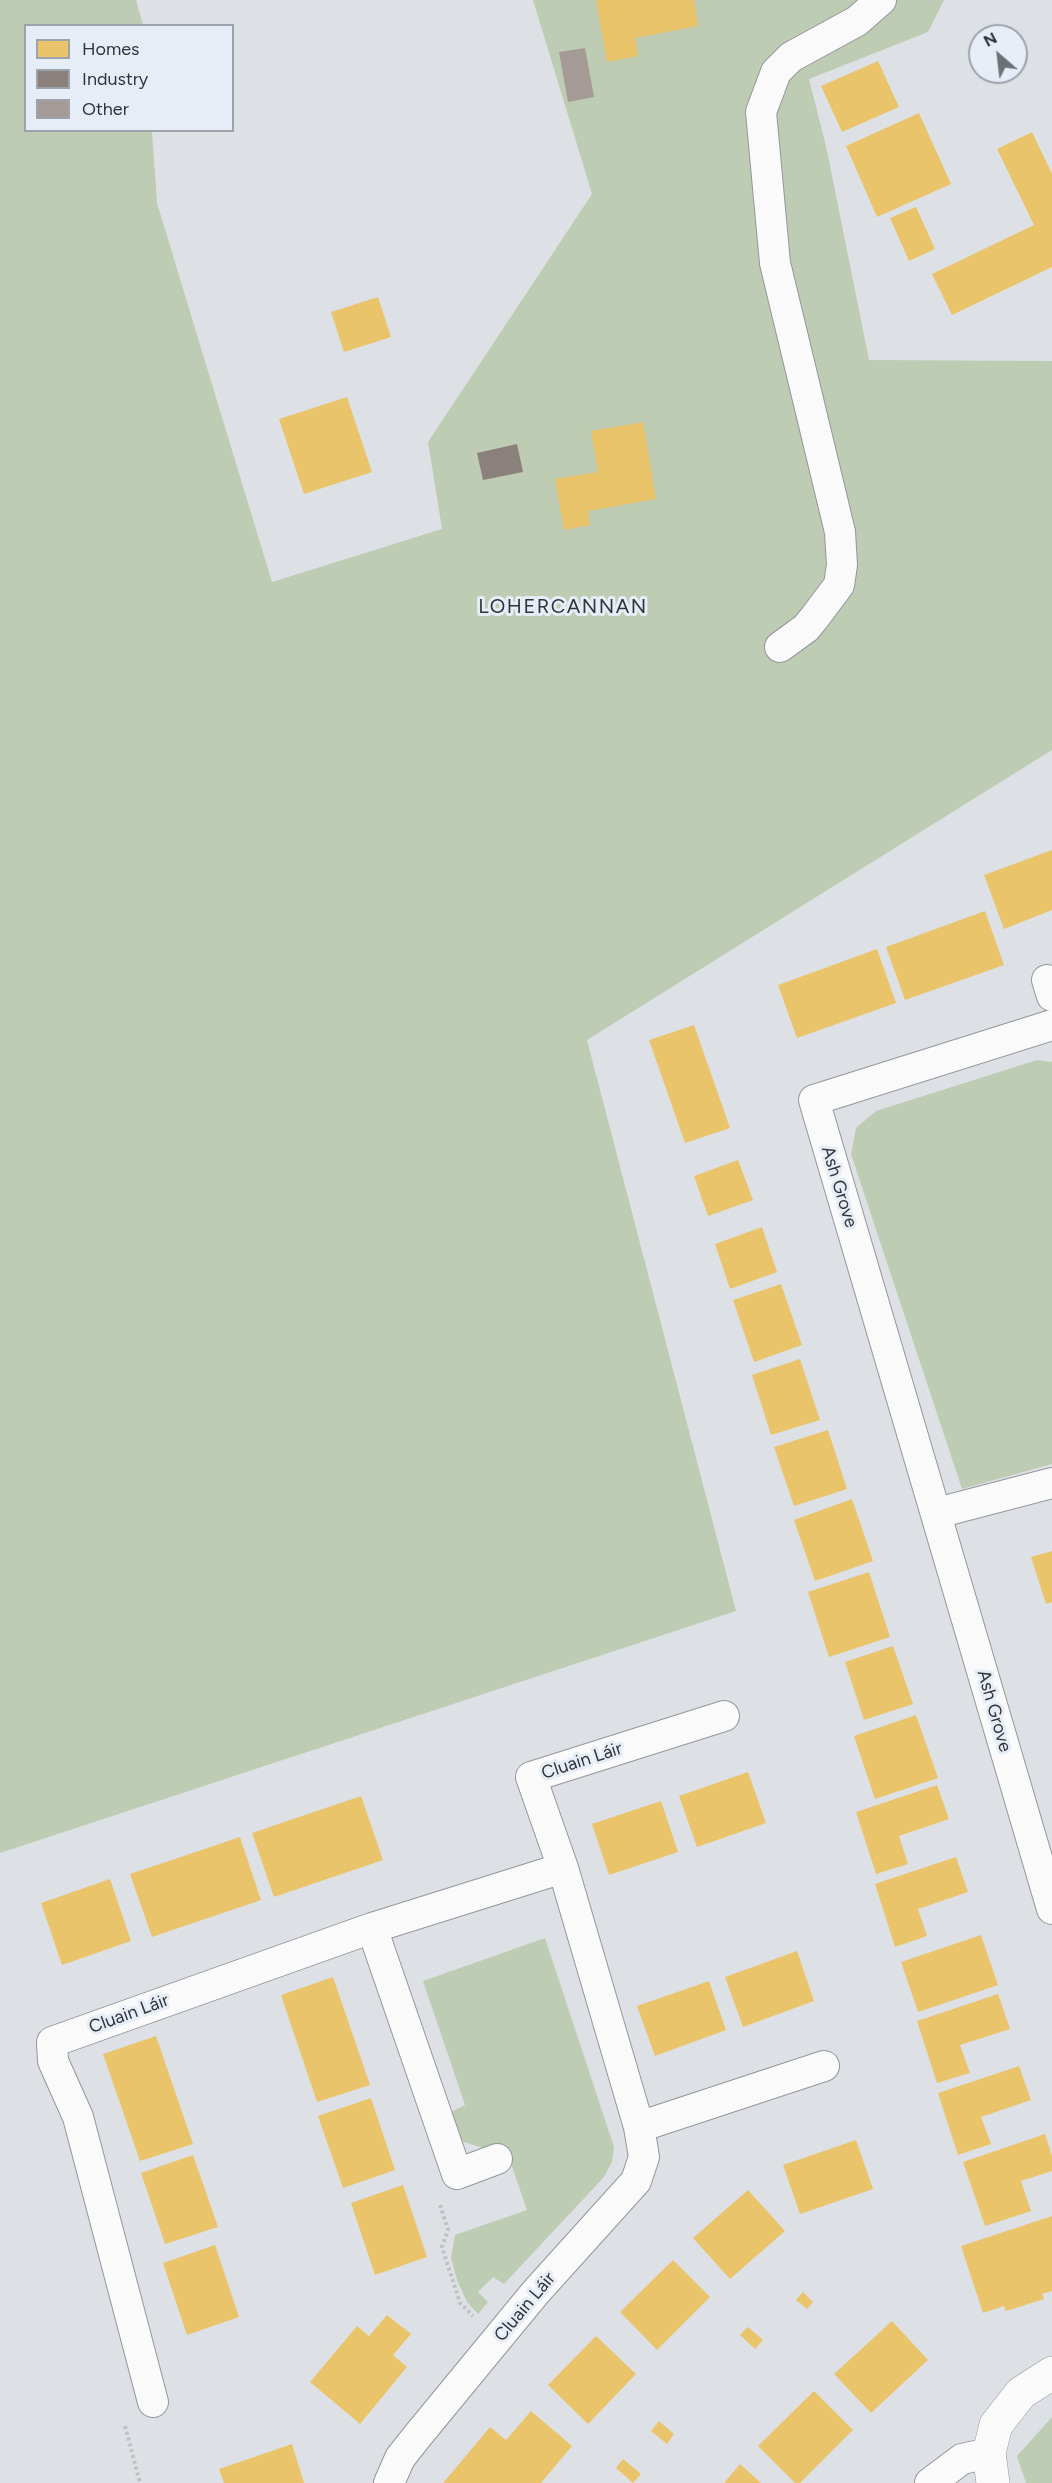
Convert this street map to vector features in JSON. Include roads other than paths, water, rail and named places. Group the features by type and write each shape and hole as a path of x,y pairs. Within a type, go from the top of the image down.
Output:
{"street":[{"path":"780,647 806,628 816,617 839,585 842,565 840,532 775,263 761,112 776,72 791,57 857,21 881,0"},
{"name":"Ash Grove","path":"1052,1024 814,1100 1052,1909"},
{"path":"937,1512 1052,1483"},
{"name":"Cluain Láir","path":"388,2483 400,2458 497,2339 535,2293 636,2181 644,2157 639,2127 563,1868 531,1777 724,1716"},
{"name":"Cluain Láir","path":"153,2402 78,2117 52,2061 52,2042 372,1928 563,1868"},
{"path":"372,1928 457,2174 497,2159"},
{"path":"639,2127 824,2066"},
{"path":"930,2483 962,2459 991,2468 996,2425 1021,2393 1052,2373"}],"district":[{"name":"LOHERCANNAN","path":"563,607"}]}
